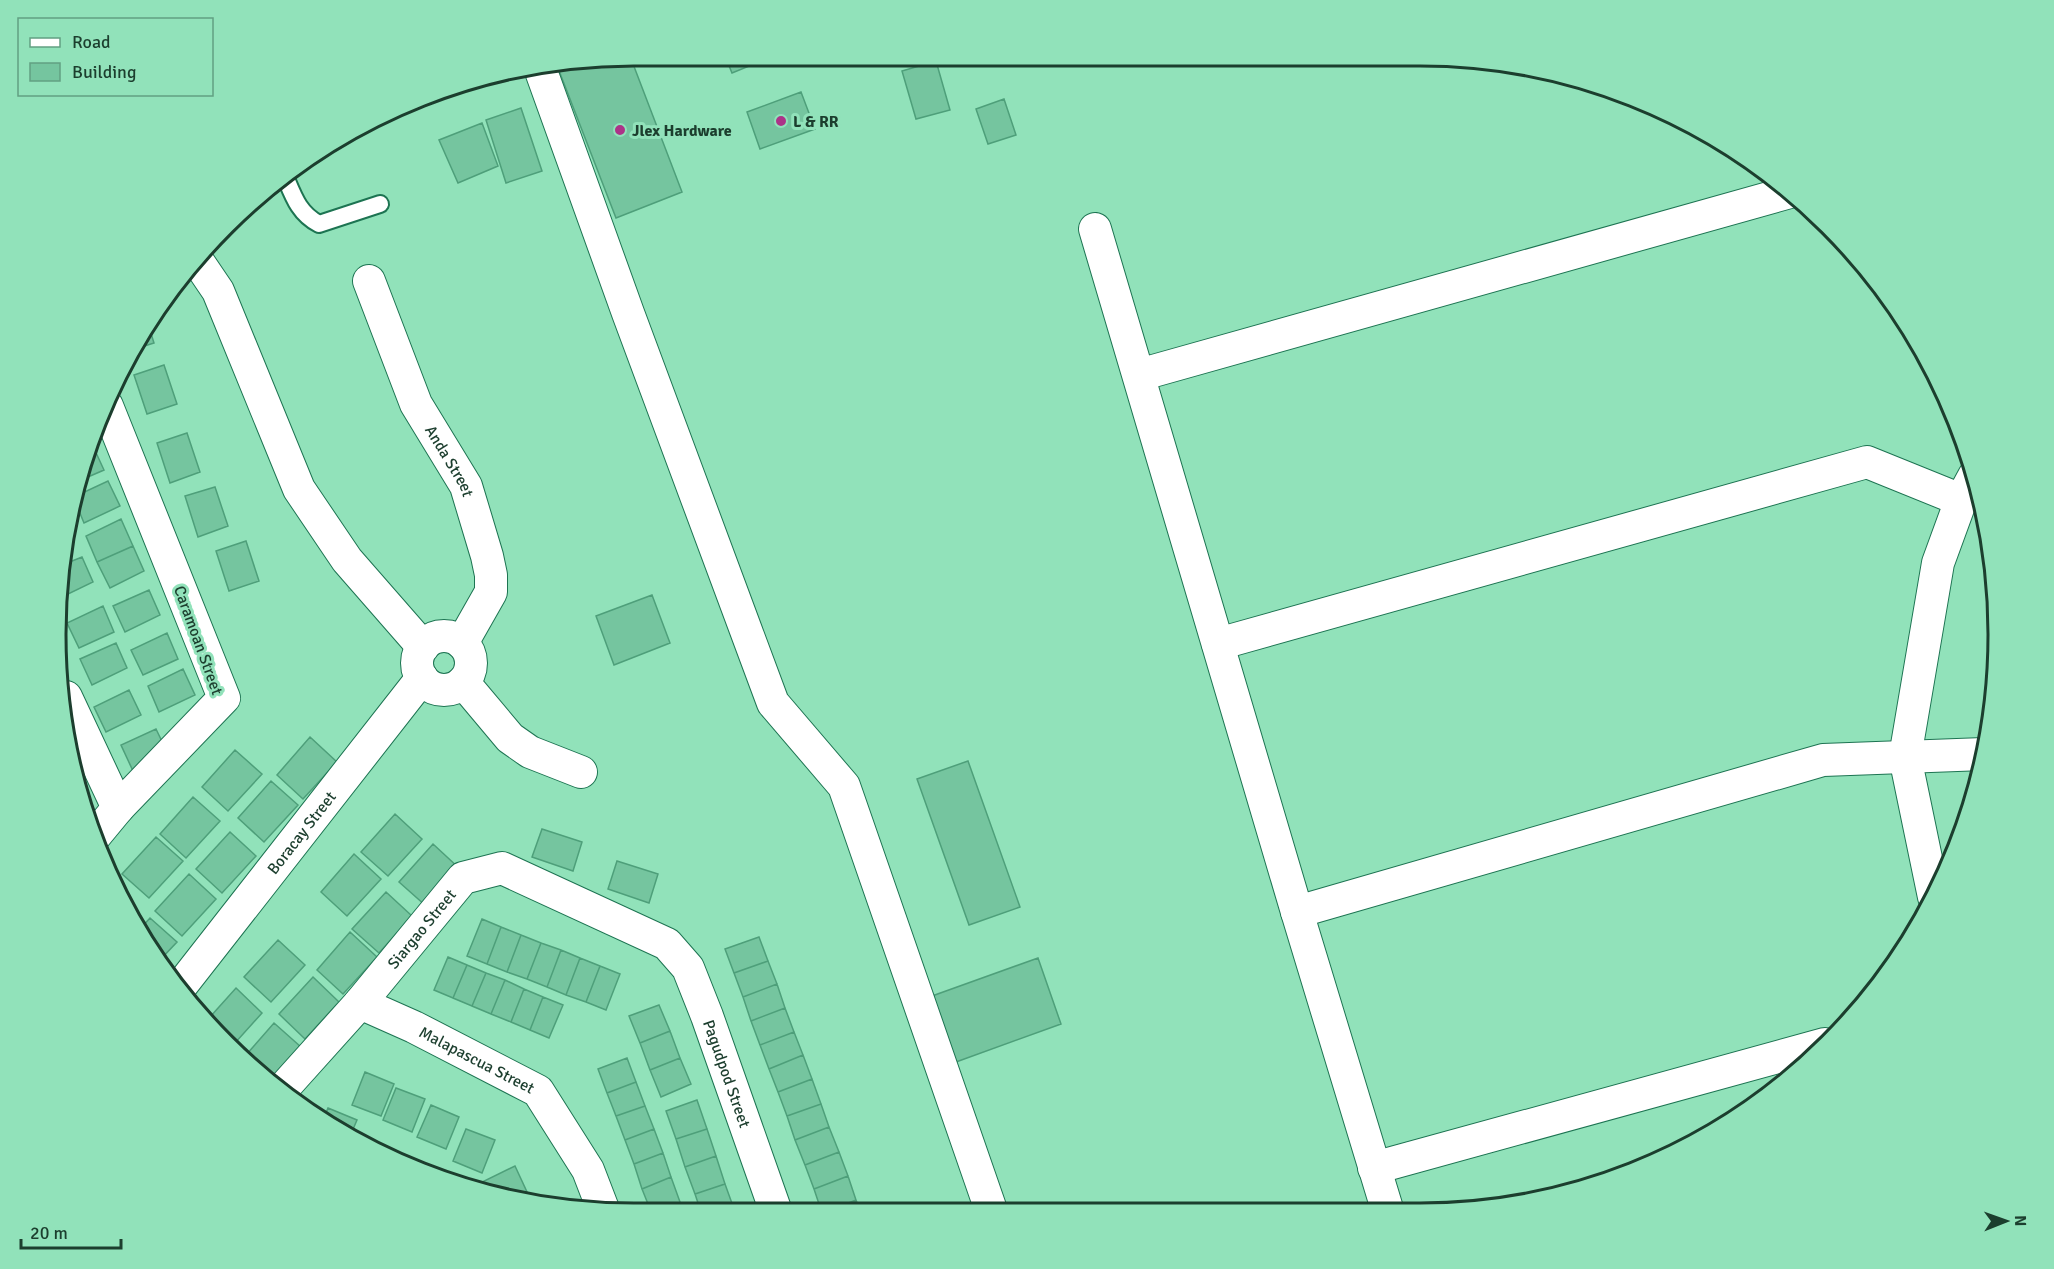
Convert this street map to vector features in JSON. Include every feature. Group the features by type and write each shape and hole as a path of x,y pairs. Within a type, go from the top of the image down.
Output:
{"street":[{"path":"542,74 773,703 844,786 989,1203"},
{"path":"1139,375 1780,195"},
{"path":"1095,229 1385,1203"},
{"path":"214,252 218,291"},
{"path":"202,266 218,291 299,489 347,560 423,647"},
{"name":"Anda Street","path":"369,281 416,404 466,486 487,556 491,574 490,592 462,643"},
{"name":"Caramoan Street","path":"101,829 224,698 110,414"},
{"path":"1218,644 1867,462 1968,488 1938,563 1905,757 1931,882"},
{"path":"438,637 455,638 462,643 471,658 471,667 463,682 446,690 429,685 422,678 417,663 423,647 438,637"},
{"name":"Boracay Street","path":"184,982 422,678"},
{"path":"463,682 510,738 530,752 581,772"},
{"path":"71,707 118,808"},
{"path":"1297,912 1823,760 1975,754"},
{"name":"Siargao Street","path":"287,1085 360,1003 463,878 502,868 667,944"},
{"name":"Pagudpod Street","path":"667,944 688,968 773,1203"},
{"name":"Malapascua Street","path":"360,1003 414,1027 538,1091 588,1170 600,1202"},
{"path":"1374,1168 1808,1049"}],"lane":[{"path":"288,183 298,208 308,218 319,224 380,204"}],"building":[{"name":"Jlex Hardware","path":"634,66 682,192 616,218 559,71"},
{"path":"729,66 749,66 732,73"},
{"path":"919,66 937,66 950,110 916,119 902,71"},
{"name":"L & RR","path":"801,92 815,129 760,149 747,112"},
{"path":"1004,99 1016,135 988,144 976,109"},
{"path":"521,108 542,171 506,183 486,120"},
{"path":"482,123 498,166 458,183 439,140"},
{"path":"152,335 154,343 145,346"},
{"path":"164,365 177,404 147,414 134,375"},
{"path":"187,433 200,472 170,483 157,443"},
{"path":"96,452 104,470 88,477"},
{"path":"108,481 120,506 84,523 80,512 84,492"},
{"path":"215,487 228,526 198,537 185,496"},
{"path":"121,519 133,546 97,562 86,536"},
{"path":"246,541 259,581 229,591 216,551"},
{"path":"133,546 144,571 110,588 97,562"},
{"path":"82,557 93,582 67,594 71,561"},
{"path":"149,590 160,615 125,632 113,606"},
{"path":"652,595 670,643 614,665 596,616"},
{"path":"103,606 114,632 79,648 67,623"},
{"path":"167,633 178,659 143,675 131,650"},
{"path":"116,643 127,668 92,685 80,659"},
{"path":"183,669 195,695 159,712 148,686"},
{"path":"129,690 141,715 106,732 94,707"},
{"path":"156,729 168,754 133,771 121,745"},
{"path":"310,737 337,762 303,799 277,775"},
{"path":"235,750 262,774 228,811 202,787"},
{"path":"968,761 1020,907 969,925 917,779"},
{"path":"271,781 298,805 264,842 238,818"},
{"path":"193,797 220,821 186,858 160,834"},
{"path":"395,814 422,839 388,876 361,852"},
{"path":"542,829 582,842 573,871 532,857"},
{"path":"230,832 256,856 222,893 196,869"},
{"path":"156,837 183,861 149,898 122,874"},
{"path":"433,844 460,869 426,906 399,882"},
{"path":"354,854 381,879 347,916 321,892"},
{"path":"617,861 658,874 649,903 608,889"},
{"path":"189,874 216,899 182,936 155,911"},
{"path":"386,892 412,916 379,953 352,929"},
{"path":"150,918 177,942 165,955 145,924"},
{"path":"482,919 501,927 487,964 467,956"},
{"path":"501,927 521,935 507,972 487,964"},
{"path":"350,932 377,957 343,994 317,970"},
{"path":"521,935 541,943 527,979 507,972"},
{"path":"759,937 768,961 734,973 725,949"},
{"path":"278,940 305,965 271,1002 244,977"},
{"path":"541,943 561,950 547,987 527,979"},
{"path":"561,950 580,958 566,995 547,987"},
{"path":"448,957 467,965 453,998 434,990"},
{"path":"580,958 600,966 586,1002 566,995"},
{"path":"1038,958 1061,1024 956,1062 932,996"},
{"path":"768,961 777,984 743,997 734,973"},
{"path":"467,965 486,973 472,1006 453,998"},
{"path":"600,966 620,974 606,1010 586,1002"},
{"path":"486,973 505,980 491,1014 472,1006"},
{"path":"313,977 339,1002 305,1039 279,1014"},
{"path":"505,980 524,989 511,1022 491,1014"},
{"path":"777,984 785,1008 751,1021 743,997"},
{"path":"236,988 262,1013 237,1040 212,1014"},
{"path":"524,989 543,997 530,1030 511,1022"},
{"path":"543,997 563,1005 549,1038 530,1030"},
{"path":"659,1005 670,1031 640,1043 629,1016"},
{"path":"785,1008 794,1032 760,1045 751,1021"},
{"path":"274,1023 301,1047 275,1075 249,1051"},
{"path":"670,1031 680,1058 650,1070 640,1043"},
{"path":"794,1032 803,1055 769,1069 760,1045"},
{"path":"803,1055 812,1079 778,1092 769,1069"},
{"path":"627,1058 636,1082 607,1093 598,1069"},
{"path":"680,1058 691,1084 661,1097 650,1070"},
{"path":"365,1072 394,1084 381,1116 352,1105"},
{"path":"812,1079 821,1104 787,1116 778,1092"},
{"path":"636,1082 645,1106 616,1116 607,1093"},
{"path":"396,1088 425,1099 412,1132 383,1120"},
{"path":"697,1100 707,1129 676,1139 666,1111"},
{"path":"821,1104 829,1127 795,1140 787,1116"},
{"path":"431,1105 459,1117 446,1149 417,1137"},
{"path":"645,1106 654,1129 625,1140 616,1116"},
{"path":"328,1108 357,1120 353,1129 350,1127 326,1112"},
{"path":"829,1127 839,1152 805,1165 795,1140"},
{"path":"466,1129 495,1140 482,1173 453,1161"},
{"path":"654,1129 663,1153 634,1164 625,1140"},
{"path":"707,1129 716,1156 685,1167 676,1139"},
{"path":"839,1152 848,1176 814,1189 805,1165"},
{"path":"663,1153 671,1177 642,1189 634,1164"},
{"path":"716,1156 725,1184 695,1194 685,1167"},
{"path":"515,1166 527,1192 524,1192 482,1182"},
{"path":"848,1176 856,1200 848,1203 819,1203 814,1189"},
{"path":"671,1177 680,1202 648,1203 642,1189"},
{"path":"725,1184 732,1203 698,1203 695,1194"}],"place":[{"name":"L & RR","path":"781,121"},
{"name":"Jlex Hardware","path":"620,130"}]}
